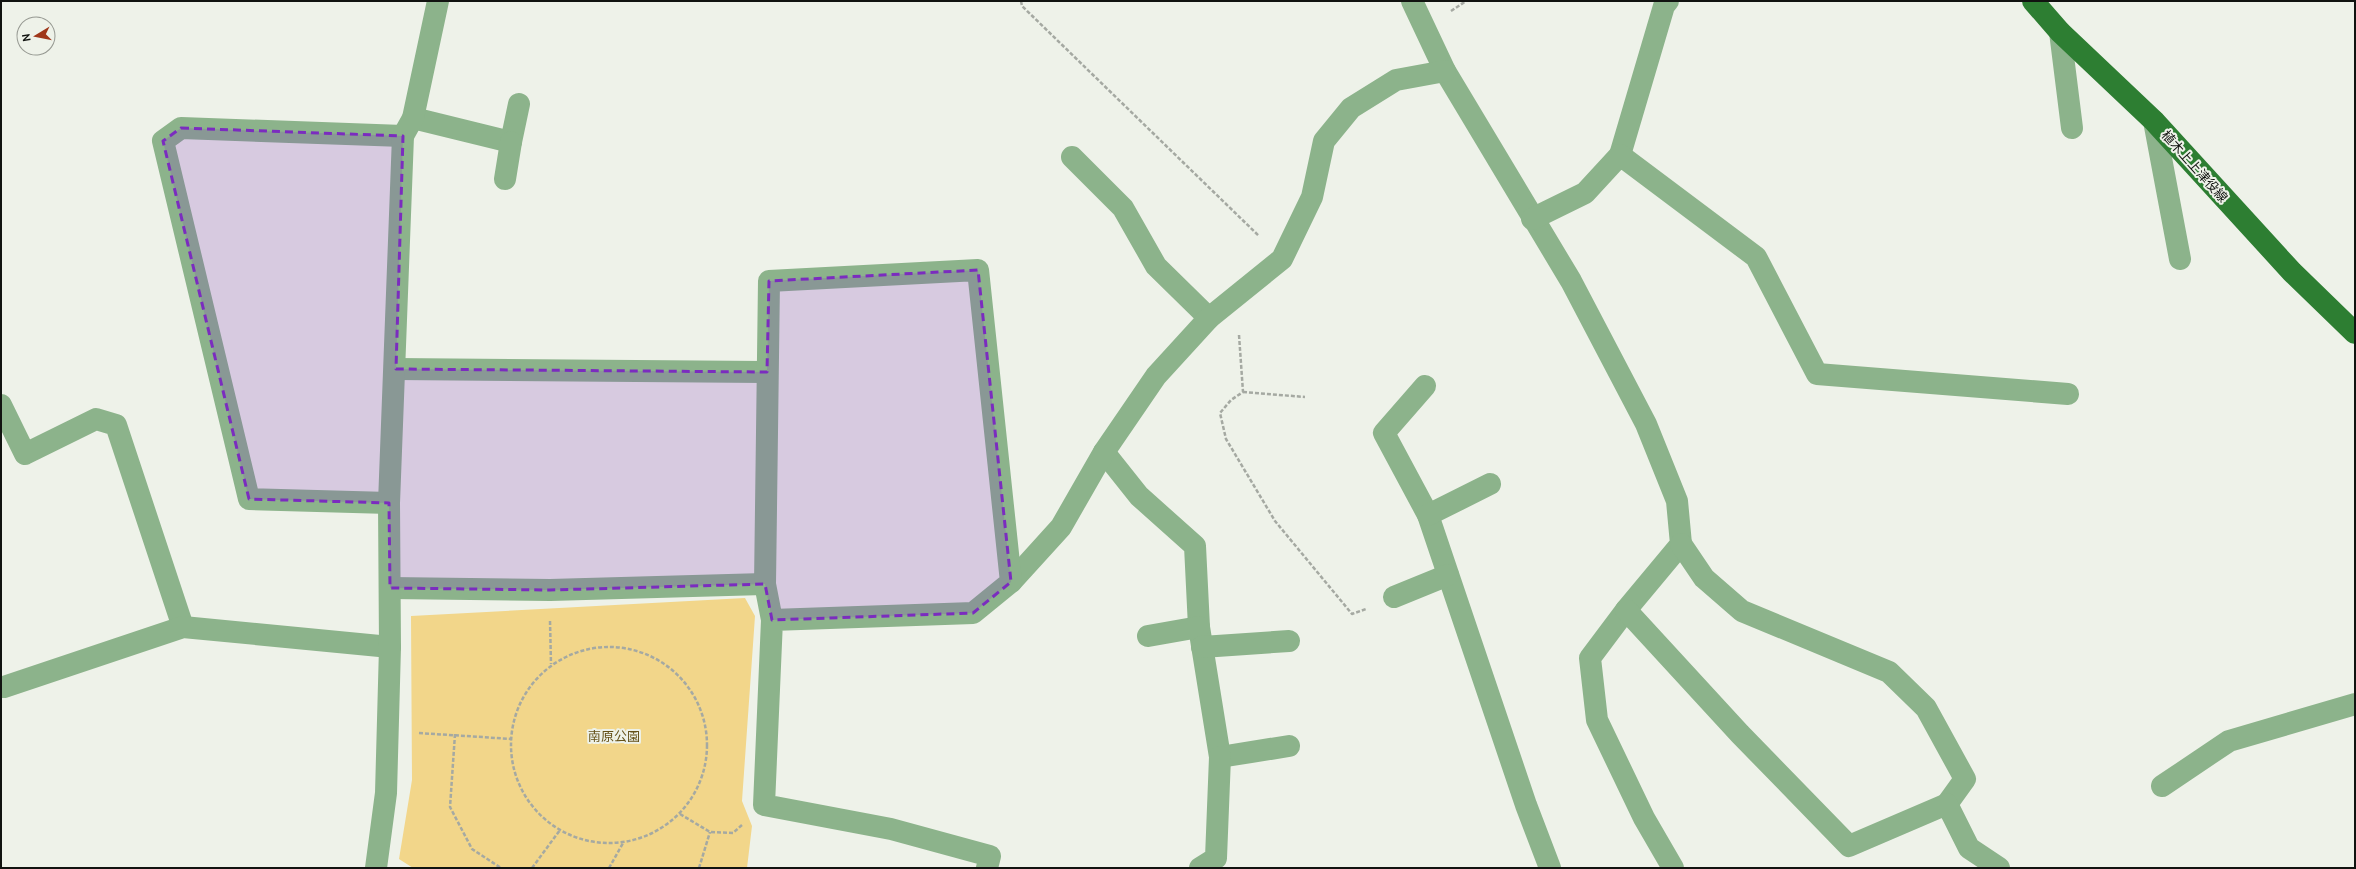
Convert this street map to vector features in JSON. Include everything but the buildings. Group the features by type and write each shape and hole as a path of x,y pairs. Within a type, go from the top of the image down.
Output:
{"main road":[{"name":"植木上上津役線","path":"2032,1 2060,32 2154,121 2292,272 2355,333"}],"street":[{"path":"376,868 386,793 390,647 389,503 408,127 438,1"},
{"path":"1412,1 1445,71 1532,219 1571,281 1646,424 1677,501 1681,544 1704,578 1742,611 1889,672 1926,708 1965,779 1946,804 1850,846 1740,734 1626,610"},
{"path":"1532,219 1585,193 1620,155 1664,6 1668,1"},
{"path":"2060,32 2072,128"},
{"path":"772,620 973,613 1011,582 1061,527 1104,452 1156,376 1209,318 1282,259 1312,197 1324,141 1351,108 1396,80 1445,71"},
{"path":"505,179 519,104"},
{"path":"2154,121 2180,259"},
{"path":"389,503 249,499 163,141 182,128 408,127 511,142"},
{"path":"1620,155 1756,257 1816,374 2068,394"},
{"path":"1072,158 1123,208 1156,266 1209,318"},
{"path":"987,868 990,856 891,828 764,804 772,620 765,584 769,281 978,270 1011,582"},
{"path":"396,369 767,372"},
{"path":"1425,386 1384,433 1428,515 1526,805 1550,868"},
{"path":"1,405 25,454 96,419 116,425 183,627"},
{"path":"1104,452 1139,496 1195,546 1201,637 1220,757 1216,858 1200,868"},
{"path":"1428,515 1490,484"},
{"path":"1673,868 1644,818 1597,720 1590,658 1626,610 1681,544"},
{"path":"1394,597 1448,575"},
{"path":"390,588 550,590 765,584"},
{"path":"1,686 4,687 183,627 390,647"},
{"path":"1148,636 1289,641"},
{"path":"2162,786 2229,741 2355,704"},
{"path":"1220,757 1289,746"},
{"path":"1946,804 1969,848 2000,868"}],"path":[{"path":"1021,1 1022,6 1282,259"},
{"path":"1236,296 1243,392"},
{"path":"1305,396 1243,392 1230,400 1220,412 1226,439 1275,521 1352,614"},
{"path":"550,590 551,664"},
{"path":"612,645 644,652 672,668 693,692 706,722 708,755 699,787 680,814 654,833 623,843 590,842 560,830 535,809 518,781 511,749 514,717 528,687 551,664 580,650 612,645"},
{"path":"387,733 455,734 512,739"},
{"path":"455,734 450,807 472,849 501,868"},
{"path":"680,814 710,832 733,833 764,804"},
{"path":"532,868 560,830"},
{"path":"699,868 710,832"},
{"path":"608,868 623,843"}],"highlighted area":[{"path":"181,128 403,136 396,369 767,372 769,281 978,270 1011,582 973,613 772,620 765,584 550,590 390,588 389,503 249,499 163,141"}],"green space":[{"name":"南原公園","path":"745,598 755,616 742,801 752,826 747,868 413,868 399,859 412,780 411,616"}]}
